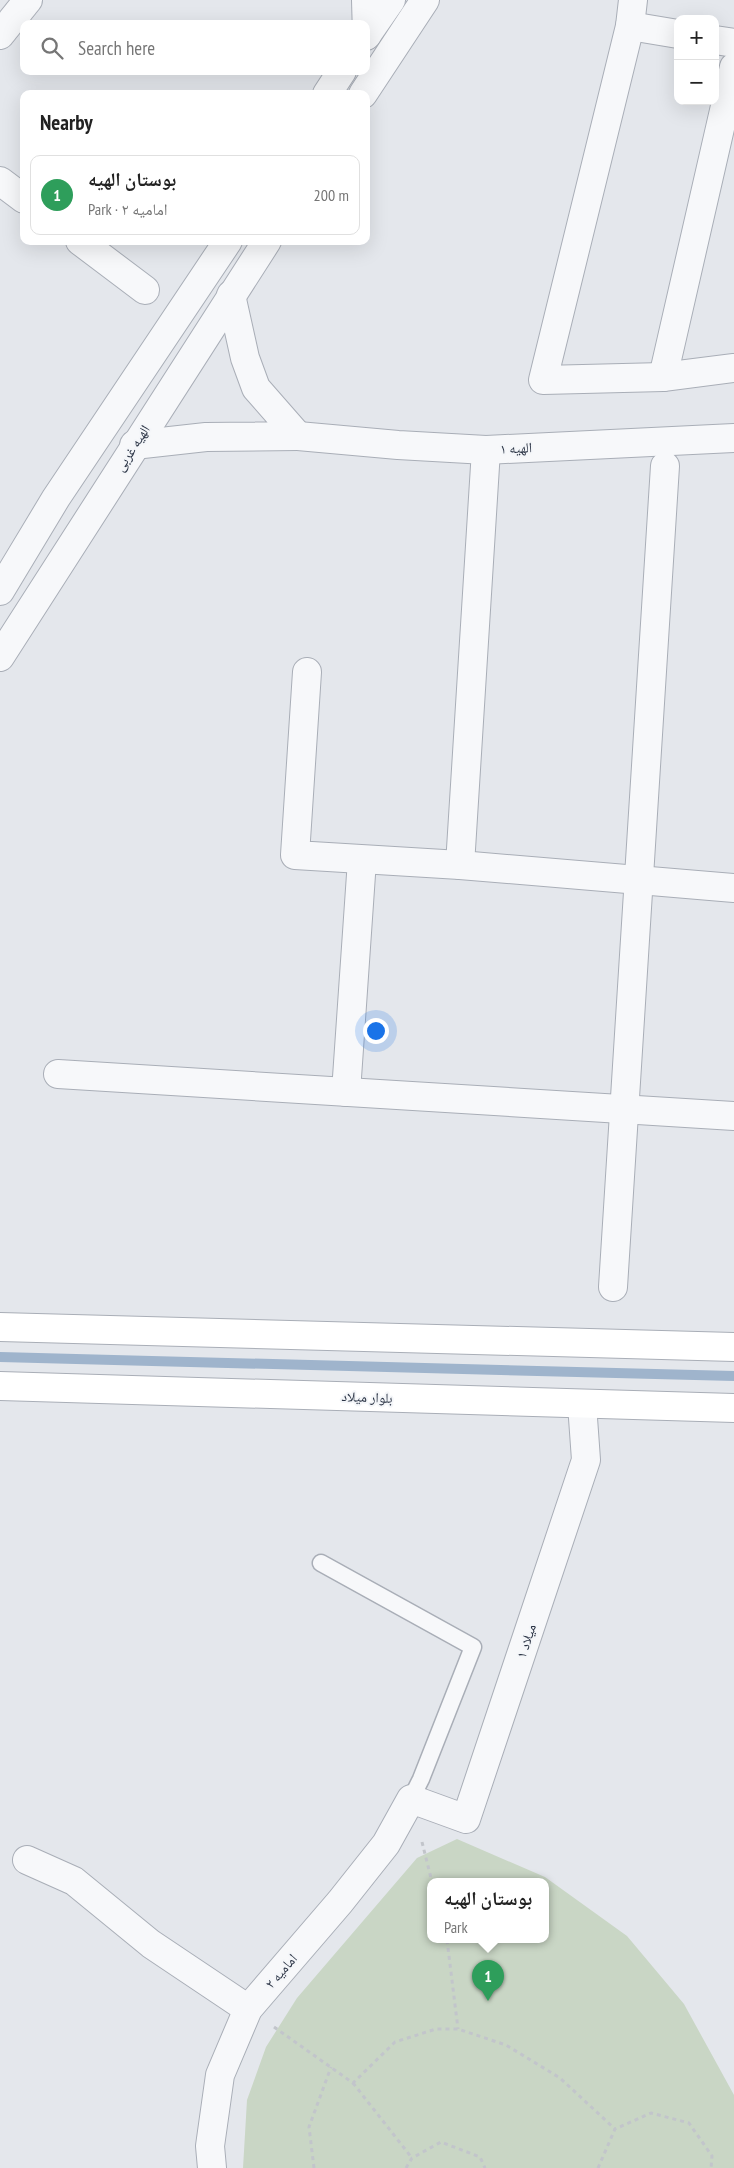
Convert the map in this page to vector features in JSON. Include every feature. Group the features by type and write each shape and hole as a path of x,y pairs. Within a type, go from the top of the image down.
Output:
{"main road":[{"path":"0,1327 734,1347"},
{"name":"بلوار میلاد","path":"0,1386 734,1408"}],"street":[{"path":"0,35 28,0"},
{"path":"366,0 367,20"},
{"path":"370,31 391,0"},
{"path":"366,90 425,0"},
{"path":"674,32 632,13 543,380 663,378 734,368"},
{"path":"719,41 734,44"},
{"path":"663,378 734,67"},
{"path":"330,90 339,75"},
{"path":"0,181 20,196"},
{"path":"85,245 145,290"},
{"path":"0,591 56,498 225,245"},
{"name":"الهیه غربی","path":"0,656 263,245"},
{"path":"231,295 245,358 256,388 298,436"},
{"name":"الهیه ۱","path":"134,445 206,437 298,436 398,445 486,450 734,438"},
{"path":"460,865 486,450"},
{"path":"613,1287 665,466"},
{"path":"308,672 295,855 460,865 734,888"},
{"path":"346,1092 362,860"},
{"path":"58,1074 734,1116"},
{"name":"میلاد ۱","path":"410,1799 466,1819 586,1460 582,1404"},
{"name":"امامیه ۲","path":"212,2168 210,2146 220,2075 248,2009 340,1902 386,1844 410,1799"},
{"path":"27,1860 74,1881 151,1944 248,2009"}],"lane":[{"path":"321,1563 474,1648 421,1779 410,1799"}],"path":[{"path":"447,1943 458,2029"},
{"path":"248,2009 353,2083 412,2158"},
{"path":"353,2083 395,2042 436,2029 458,2029 506,2045 560,2078 615,2129"},
{"path":"314,2168 309,2127 331,2067"},
{"path":"598,2168 615,2129 651,2113 689,2124 712,2156 711,2168"},
{"path":"406,2168 412,2158 441,2142 480,2157 484,2168"}],"green space":[{"path":"457,1839 546,1878 427,1878 427,1943 549,1943 549,1880 627,1936 684,2004 734,2095 734,2168 243,2168 247,2100 266,2047 297,1998 417,1858"}],"waterway":[{"path":"0,1357 734,1376"}],"place":[{"name":"بوستان الهیه","path":"488,2001"}]}
